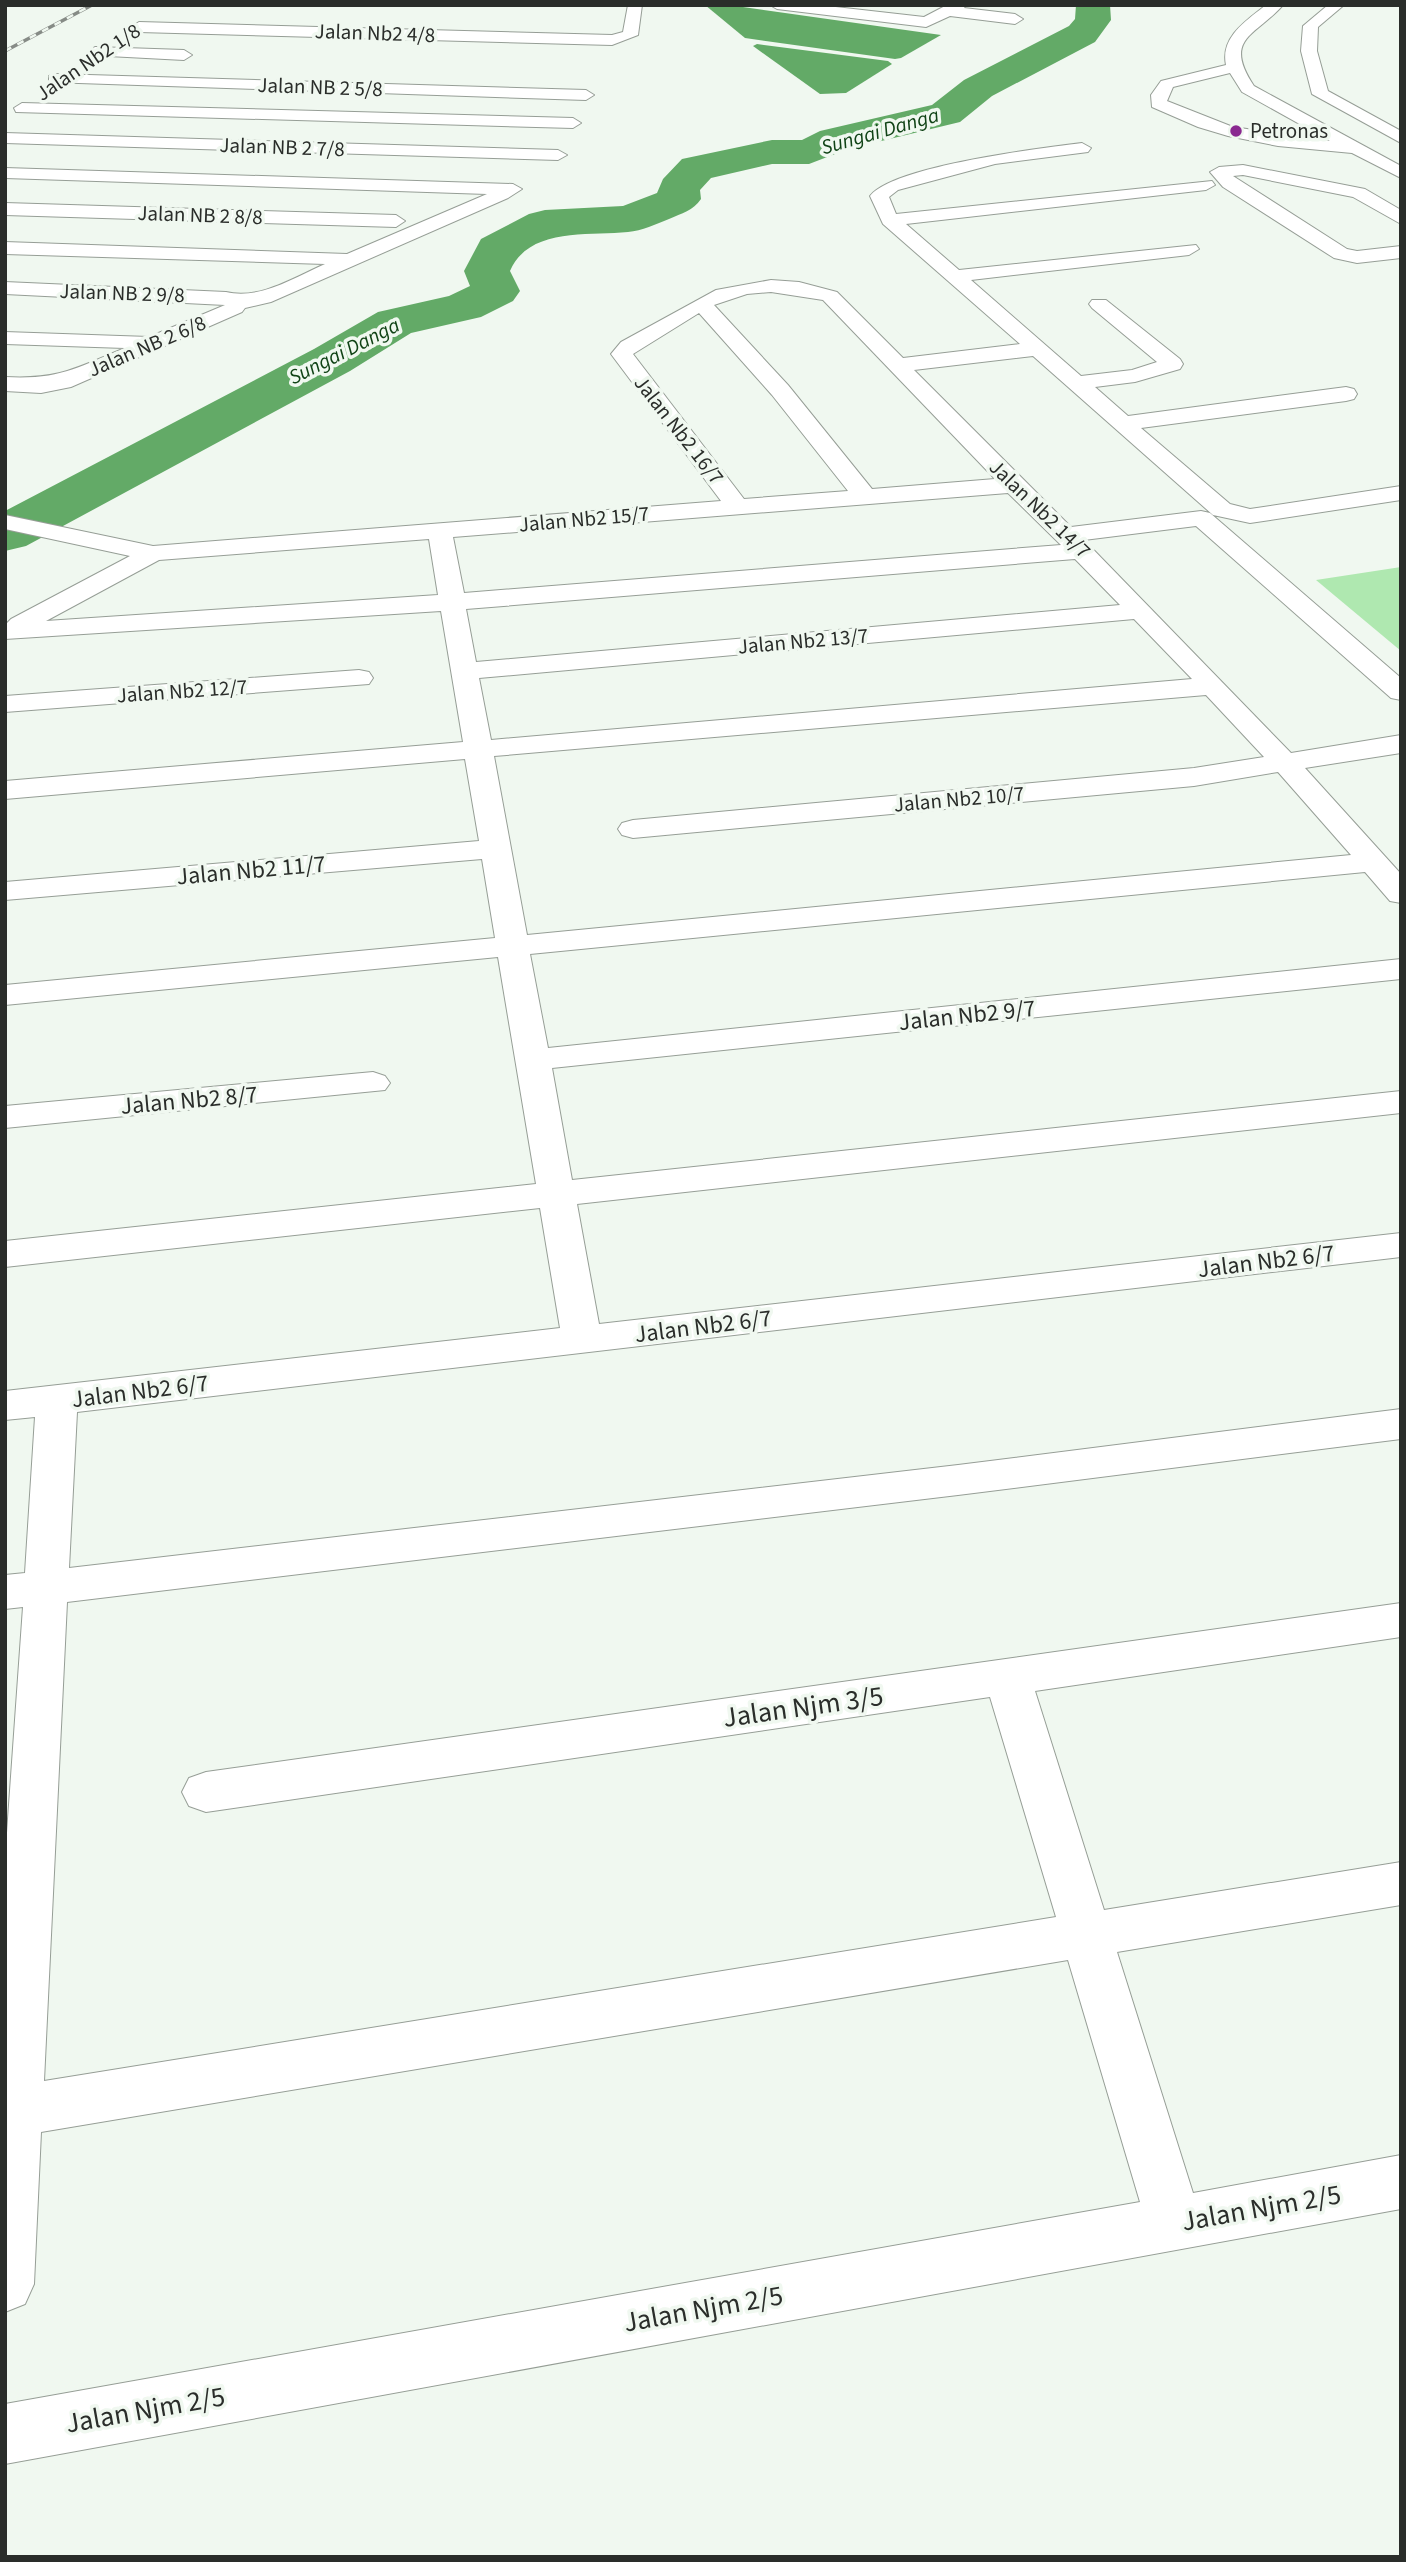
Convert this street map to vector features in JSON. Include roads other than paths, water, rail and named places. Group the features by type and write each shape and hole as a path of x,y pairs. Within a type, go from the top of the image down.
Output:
{"street":[{"path":"777,5 835,9 926,22 954,8 1015,19"},
{"path":"1276,5 1237,38 1231,52 1232,68 1248,89 1401,173"},
{"path":"1337,5 1311,26 1308,51 1320,94 1401,138"},
{"name":"Jalan Nb2 1/8","path":"168,11 55,79 18,112 309,116"},
{"name":"Jalan Nb2 4/8","path":"139,27 379,34 609,46 630,35 630,11"},
{"path":"360,51 396,18"},
{"path":"85,59 204,55"},
{"path":"1232,68 1167,83 1159,95 1158,103 1181,116 1254,138 1283,144 1353,148"},
{"path":"285,147 346,69"},
{"path":"238,303 264,298 538,178 558,166 558,155 596,75"},
{"name":"Jalan NB 2 5/8","path":"55,79 586,95"},
{"path":"309,116 573,123"},
{"name":"Jalan NB 2 7/8","path":"5,138 558,155"},
{"path":"69,291 192,144"},
{"path":"1082,148 994,159 892,186 879,196 890,220 1035,349 1126,423 1222,510 1251,516 1401,493"},
{"path":"1399,254 1357,257 1341,254 1229,183 1219,172 1226,169 1264,173 1360,193 1401,218"},
{"path":"5,173 513,189"},
{"path":"890,220 1206,186"},
{"name":"Jalan NB 2 8/8","path":"5,209 396,220"},
{"path":"5,248 352,259"},
{"path":"955,276 1189,249"},
{"name":"Jalan Nb2 14/7","path":"622,354 628,346 728,290 752,285 788,286 830,296 1141,611 1401,894"},
{"name":"Jalan NB 2 9/8","path":"5,288 226,298 238,303"},
{"name":"Jalan NB 2 6/8","path":"52,385 235,307 238,303"},
{"path":"702,304 780,390 867,499"},
{"path":"1076,383 1135,376 1160,371 1172,364 1099,304"},
{"path":"5,338 155,342"},
{"path":"899,365 1035,349"},
{"name":"Jalan Nb2 16/7","path":"622,354 737,506"},
{"path":"5,384 52,385 47,394 16,408"},
{"path":"1126,423 1346,394"},
{"name":"Jalan Nb2 15/7","path":"153,553 737,506 867,499 1014,485"},
{"path":"6,632 452,602 1076,543 1201,518 1401,692"},
{"path":"5,522 153,553"},
{"path":"440,532 582,1340"},
{"path":"6,632 153,553"},
{"name":"Jalan Nb2 13/7","path":"464,671 1141,611"},
{"name":"Jalan Nb2 12/7","path":"5,704 359,678"},
{"path":"5,790 1210,685"},
{"name":"Jalan Nb2 10/7","path":"633,829 1194,777 1284,765 1401,744"},
{"name":"Jalan Nb2 11/7","path":"5,891 496,849"},
{"path":"5,995 1373,862"},
{"name":"Jalan Nb2 9/7","path":"534,1060 1401,969"},
{"name":"Jalan Nb2 8/7","path":"5,1117 373,1083"},
{"path":"5,1254 1401,1102"},
{"name":"Jalan Nb2 6/7","path":"5,1406 1401,1245"},
{"path":"5,2284 13,2087 25,1589 57,1400"},
{"path":"25,1589 958,1480 1401,1424"},
{"name":"Jalan Njm 3/5","path":"206,1792 1401,1620"},
{"path":"1007,1676 1174,2222"},
{"path":"13,2087 1086,1934 1401,1883"},
{"name":"Jalan Njm 2/5","path":"5,2434 1401,2182"}],"waterway":[{"name":"Sungai Danga","path":"5,534 332,360 395,322 464,307 496,291 487,271 497,249 545,223 630,219 679,199 678,188 697,168 772,152 809,152 834,140 946,114 978,88 1082,34 1093,20 1093,5"}],"railway":[{"path":"5,51 92,5"}],"place":[{"name":"Petronas","path":"1236,131"}]}
